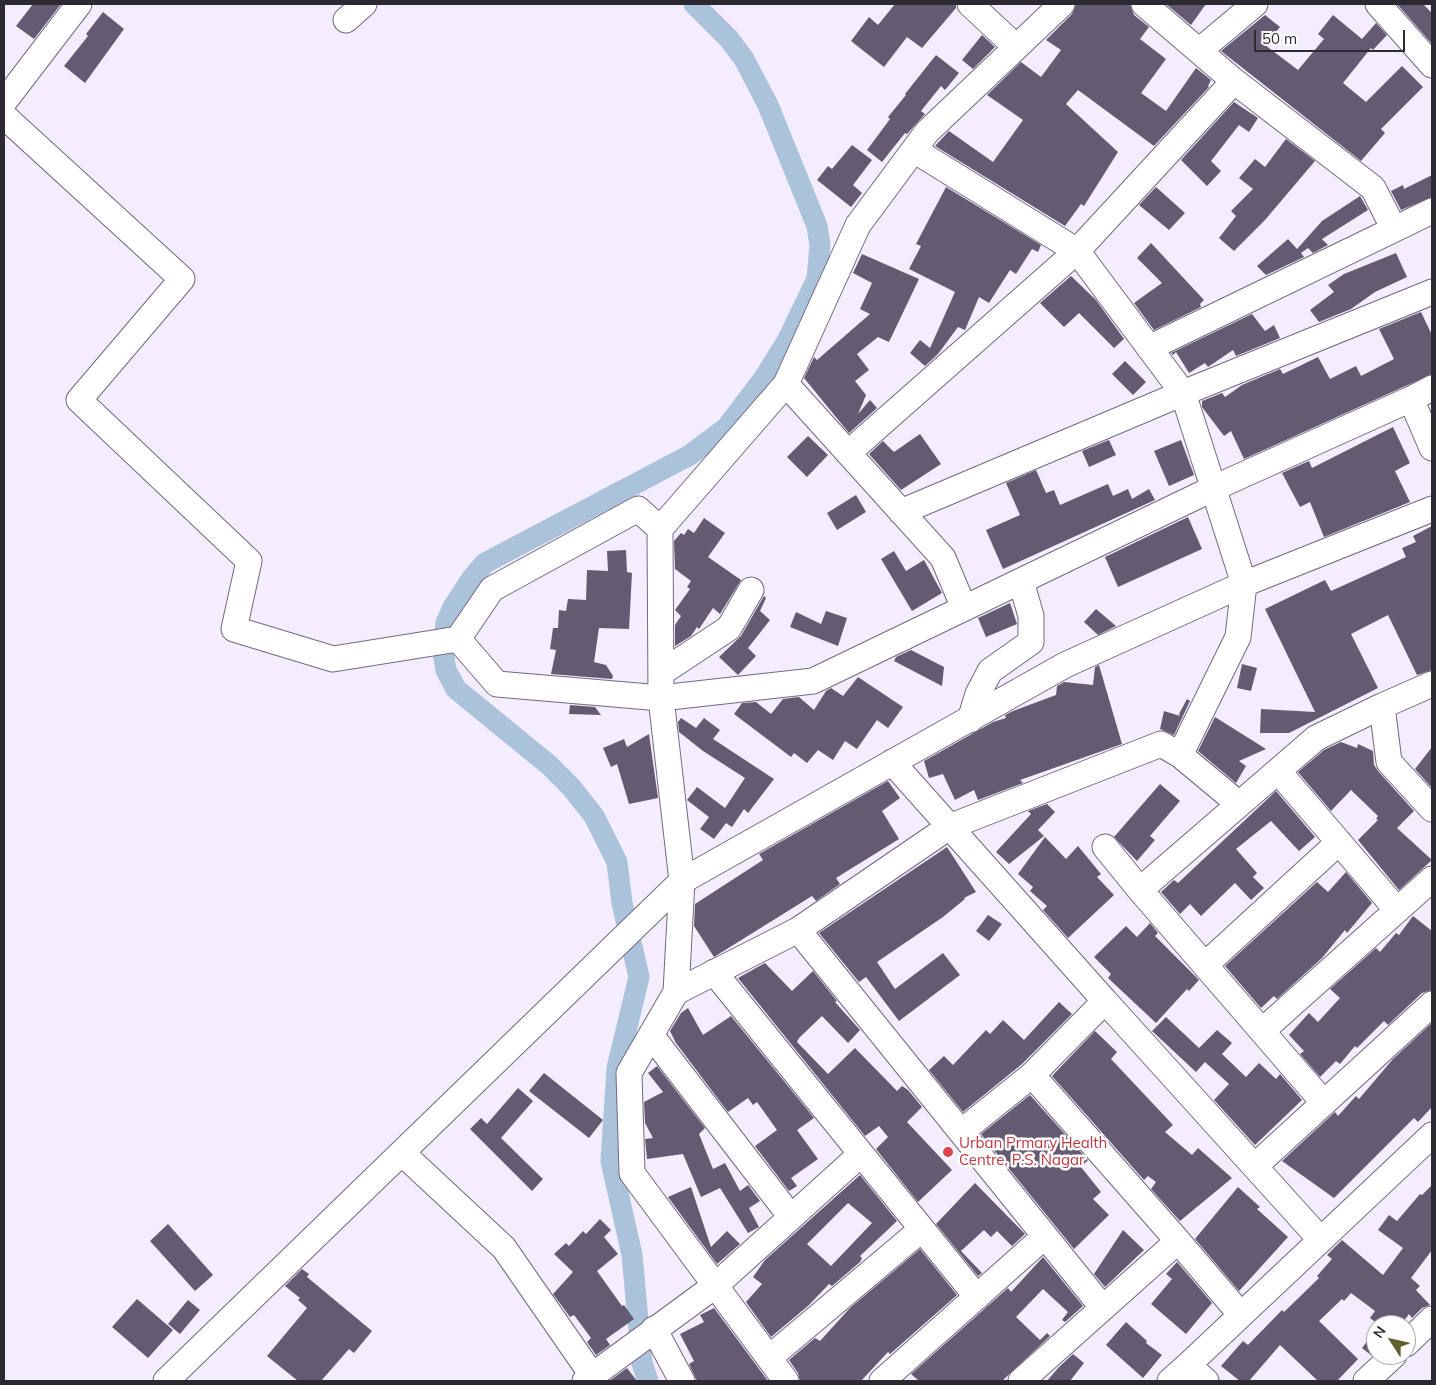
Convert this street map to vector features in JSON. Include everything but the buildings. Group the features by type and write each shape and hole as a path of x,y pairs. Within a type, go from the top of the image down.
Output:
{"street":[{"path":"4,102 80,4"},
{"path":"970,4 1016,47"},
{"path":"786,1381 632,1173 630,1073 676,992 682,881 661,698 660,529 786,384 858,226 927,132 1062,4"},
{"path":"1144,4 1234,81 1373,188 1394,229"},
{"path":"1199,52 1255,4"},
{"path":"1378,4 1432,65"},
{"path":"848,453 1077,251 1234,81"},
{"path":"4,116 182,279 79,400 248,561 234,630 333,659 457,640 492,589 638,509 660,529"},
{"path":"914,150 1077,251 1183,393 1244,584 1238,637 1180,754"},
{"path":"1149,348 1432,211"},
{"path":"901,512 1183,393 1432,292"},
{"path":"786,384 942,558 964,608"},
{"path":"457,640 497,684 661,698 813,681 1214,488 1421,394 1432,448"},
{"path":"166,1381 682,881 1065,665 1244,584 1432,509"},
{"path":"970,720 978,694 990,671 1031,642 1031,616 1021,581"},
{"path":"661,673 729,628 751,590"},
{"path":"1140,890 1316,738 1432,684"},
{"path":"1382,706 1389,762 1432,809"},
{"path":"676,992 798,930 949,827 1161,744 1180,754 1239,804"},
{"path":"892,762 1321,1240"},
{"path":"1278,771 1397,910"},
{"path":"1205,965 1339,842"},
{"path":"1105,847 1324,1103"},
{"path":"1262,1031 1432,879"},
{"path":"798,930 1103,1308"},
{"path":"714,972 977,1297"},
{"path":"961,1132 1032,1075 1105,1001"},
{"path":"1255,1166 1432,1004"},
{"path":"651,1035 791,1217"},
{"path":"1032,1075 1241,1315"},
{"path":"1170,1381 1197,1373 1241,1315 1432,1135"},
{"path":"402,1153 504,1248 592,1375 716,1285 861,1154"},
{"path":"769,1358 922,1229"},
{"path":"882,1381 1045,1236"},
{"path":"1021,1381 1178,1241"},
{"path":"1416,1334 1432,1319"},
{"path":"653,1329 682,1381"},
{"path":"1366,1381 1383,1365"}],"waterway":[{"path":"648,1381 642,1363 632,1255 611,1161 617,1068 639,977 622,903 617,862 594,816 571,787 549,765 456,689 446,670 443,652 446,623 453,607 472,578 485,563 690,455 726,428 764,378 787,341 817,279 820,245 817,226 768,105 744,59 729,39 694,4"}],"place":[{"name":"Urban Prmary Health Centre, P.S. Nagar","path":"948,1152"}]}
